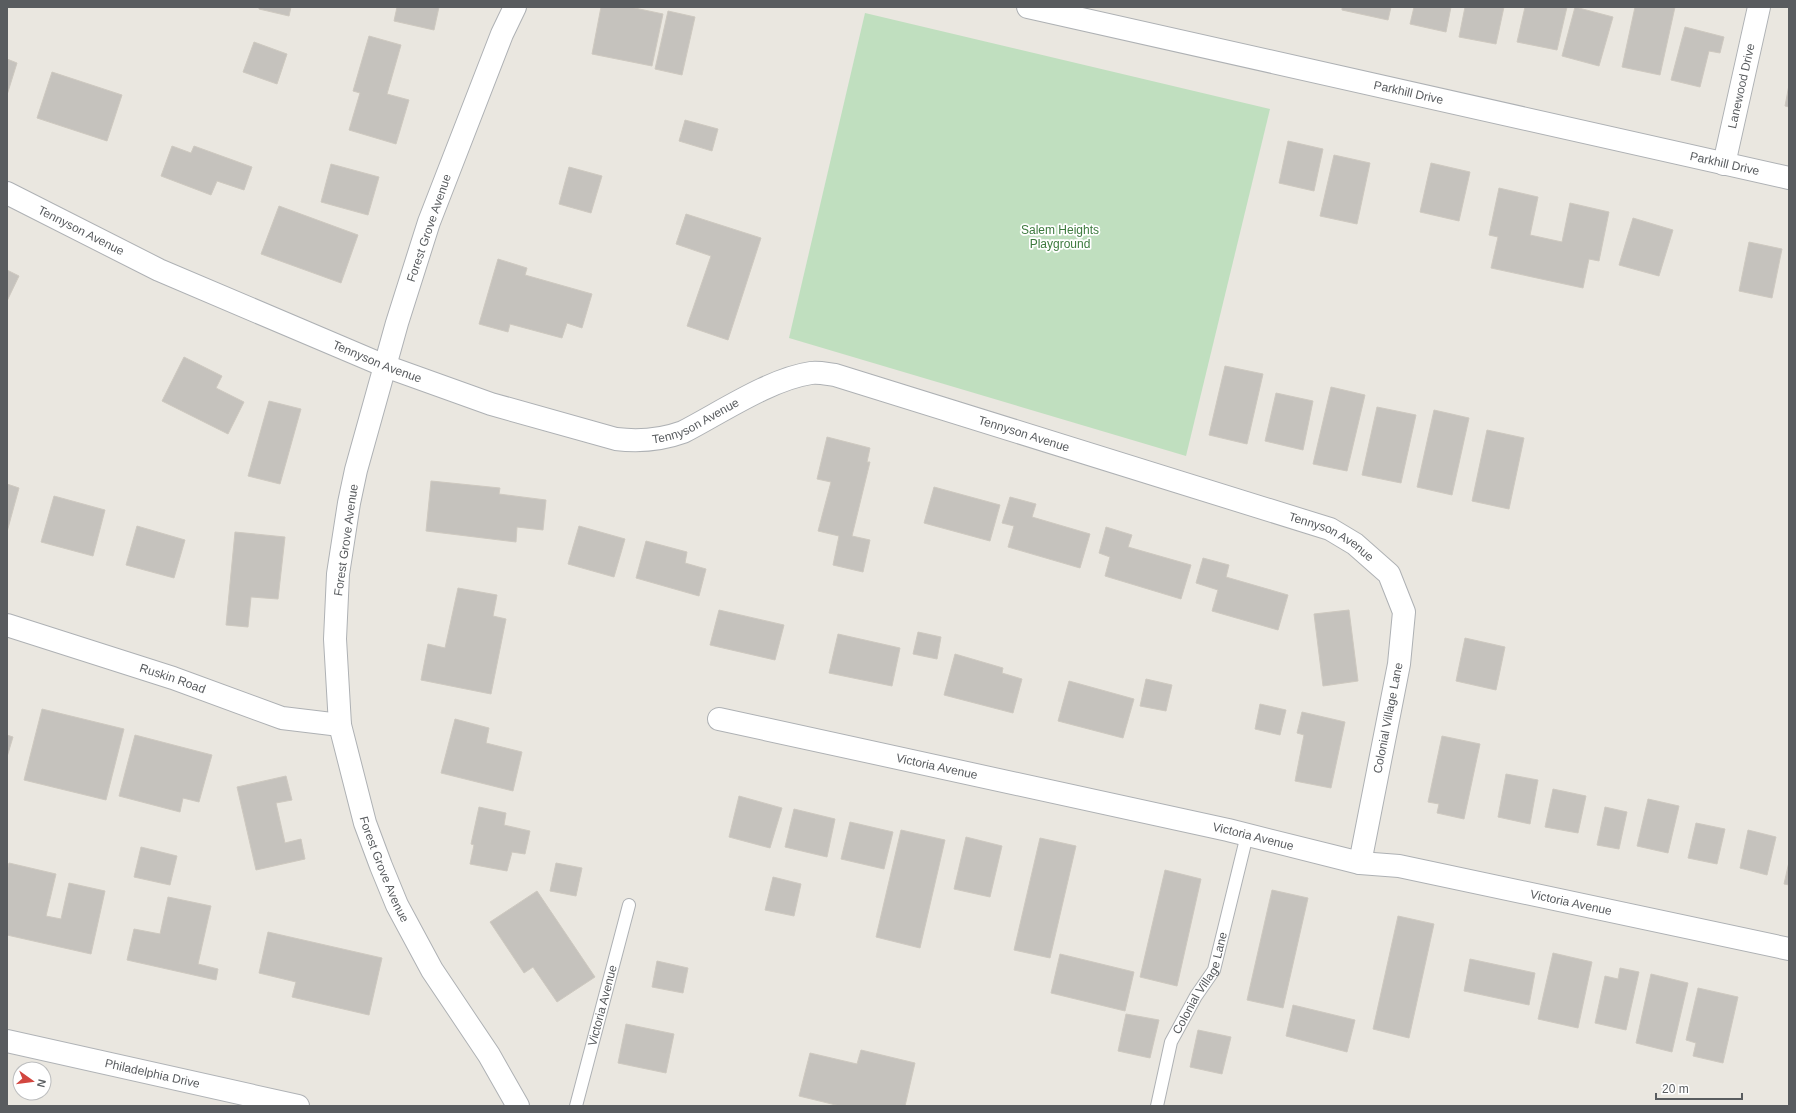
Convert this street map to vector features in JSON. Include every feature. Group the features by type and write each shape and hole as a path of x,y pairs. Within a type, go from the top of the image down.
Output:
{"street":[{"name":"Forest Grove Avenue","path":"515,7 502,34 429,222 397,323 356,470 349,503 338,574 335,639 340,725 365,823 381,866 398,905 432,970 489,1055 518,1106"},
{"name":"Parkhill Drive","path":"1028,7 1789,178"},
{"name":"Lanewood Drive","path":"1724,164 1759,7"},
{"name":"Tennyson Avenue","path":"7,193 159,270 385,366 498,406 616,440 638,441 668,437 683,432 768,387 790,378 812,373 835,374 1330,529 1355,544 1390,574"},
{"name":"Colonial Village Lane","path":"1360,863 1399,664 1404,612 1390,574"},
{"name":"Ruskin Road","path":"7,625 173,678 282,718 340,725"},
{"name":"Victoria Avenue","path":"719,719 1247,835 1360,863 1399,866 1789,949"},
{"name":"Philadelphia Drive","path":"7,1041 298,1106"}],"lane":[{"name":"Colonial Village Lane","path":"1157,1106 1171,1042 1196,996 1214,970 1247,835"},
{"name":"Victoria Avenue","path":"576,1106 629,905"}],"green space":[{"name":"Salem Heights Playground","path":"865,13 1270,109 1186,456 789,338"}],"building":[{"path":"259,7 291,7 289,16 259,9"},
{"path":"397,7 439,7 434,30 394,21"},
{"path":"601,7 630,7 663,14 652,66 592,54"},
{"path":"1342,7 1391,7 1388,20 1342,10"},
{"path":"1414,7 1451,7 1446,32 1410,24"},
{"path":"1465,7 1504,7 1496,44 1459,37"},
{"path":"1525,7 1567,7 1557,50 1517,42"},
{"path":"1575,7 1613,17 1599,66 1562,56"},
{"path":"1635,7 1675,7 1660,75 1622,67"},
{"path":"668,11 695,17 682,75 655,69"},
{"path":"1685,27 1724,37 1720,53 1709,51 1700,87 1671,80"},
{"path":"369,36 401,45 387,94 409,100 396,144 349,130 360,93 353,91"},
{"path":"254,42 287,54 277,84 243,72"},
{"path":"7,59 17,63 7,95"},
{"path":"52,72 122,95 107,141 37,118"},
{"path":"1789,85 1789,107 1785,106"},
{"path":"685,120 718,129 712,151 679,141"},
{"path":"1288,141 1323,149 1314,191 1279,183"},
{"path":"172,146 191,153 194,146 252,167 244,190 217,181 211,195 161,176"},
{"path":"1334,155 1370,163 1357,224 1320,216"},
{"path":"1431,163 1470,172 1459,221 1420,212"},
{"path":"331,164 379,177 368,215 321,202"},
{"path":"569,167 602,176 591,213 559,204"},
{"path":"1499,188 1538,197 1530,235 1562,242 1570,203 1609,212 1599,261 1589,259 1583,288 1491,268 1498,237 1489,235"},
{"path":"279,206 358,235 341,283 261,254"},
{"path":"686,214 761,238 728,340 687,326 711,256 676,244"},
{"path":"1633,218 1673,230 1659,276 1619,265"},
{"path":"1749,242 1782,249 1772,298 1739,291"},
{"path":"498,259 527,268 525,275 592,294 582,328 567,323 562,338 510,324 508,332 479,324"},
{"path":"7,270 19,276 7,301"},
{"path":"184,357 222,376 216,388 244,402 228,434 162,401"},
{"path":"1225,366 1263,374 1247,444 1209,435"},
{"path":"1331,387 1365,395 1347,471 1313,464"},
{"path":"1276,393 1313,401 1303,450 1265,441"},
{"path":"269,401 301,409 280,484 248,476"},
{"path":"1377,407 1416,415 1401,483 1362,475"},
{"path":"1434,410 1469,418 1452,495 1417,487"},
{"path":"1487,430 1524,438 1509,509 1472,501"},
{"path":"827,437 870,448 867,462 870,462 852,536 870,540 863,572 833,565 839,536 818,531 831,482 817,479"},
{"path":"431,481 500,488 499,494 546,500 543,530 517,527 516,542 426,531"},
{"path":"7,484 19,488 7,532"},
{"path":"934,487 1000,505 990,541 924,523"},
{"path":"54,496 105,510 93,556 41,542"},
{"path":"1010,497 1036,504 1032,517 1090,534 1080,568 1008,547 1014,526 1002,523"},
{"path":"137,526 185,540 174,578 126,565"},
{"path":"579,526 625,539 614,577 568,564"},
{"path":"1106,527 1132,535 1128,547 1191,565 1181,599 1105,576 1110,557 1099,553"},
{"path":"235,532 285,537 278,599 251,597 248,627 226,625"},
{"path":"646,541 687,552 685,563 706,569 699,596 636,578"},
{"path":"1203,558 1229,565 1226,577 1288,595 1278,630 1212,611 1218,590 1196,583"},
{"path":"458,588 497,595 493,616 506,619 491,694 421,680 428,644 445,648"},
{"path":"719,610 784,625 775,660 710,645"},
{"path":"1349,610 1358,681 1323,686 1314,614"},
{"path":"918,632 941,637 937,659 913,654"},
{"path":"838,634 900,648 892,686 829,673"},
{"path":"1465,638 1505,647 1496,690 1456,681"},
{"path":"955,654 1003,668 1002,673 1022,679 1013,713 944,695"},
{"path":"1146,679 1172,685 1166,711 1140,706"},
{"path":"1069,681 1134,699 1123,738 1058,721"},
{"path":"1260,704 1286,710 1280,735 1255,729"},
{"path":"42,709 124,729 106,800 24,780"},
{"path":"1302,712 1345,722 1331,788 1295,781 1304,735 1297,733"},
{"path":"455,719 489,728 486,743 522,752 513,791 441,773"},
{"path":"7,735 13,737 7,757"},
{"path":"135,735 212,755 199,802 183,798 180,812 119,796"},
{"path":"1442,736 1480,744 1464,819 1437,813 1439,804 1428,802"},
{"path":"1506,774 1538,780 1530,824 1498,817"},
{"path":"286,776 292,800 276,803 285,843 301,839 305,859 256,870 237,787"},
{"path":"1553,789 1586,796 1578,833 1545,827"},
{"path":"739,796 782,808 770,848 729,837"},
{"path":"1648,799 1679,806 1668,853 1637,846"},
{"path":"479,807 506,813 504,825 530,831 525,854 512,852 507,871 470,864 474,845 471,844"},
{"path":"1605,807 1627,812 1619,849 1597,845"},
{"path":"794,809 835,819 827,857 785,847"},
{"path":"850,822 893,832 884,869 841,859"},
{"path":"1696,823 1725,829 1717,864 1688,858"},
{"path":"901,830 945,840 920,948 876,937"},
{"path":"1748,830 1776,837 1767,875 1740,868"},
{"path":"966,837 1002,846 990,897 954,889"},
{"path":"1040,838 1076,846 1050,958 1014,950"},
{"path":"141,847 177,856 170,885 134,877"},
{"path":"1789,862 1789,885 1784,884"},
{"path":"9,863 56,874 46,916 61,919 69,883 105,891 91,954 7,935 7,871"},
{"path":"556,863 582,868 576,896 550,891"},
{"path":"1165,870 1201,879 1177,986 1140,977"},
{"path":"773,877 801,884 794,916 765,910"},
{"path":"1272,890 1308,898 1283,1008 1247,1000"},
{"path":"537,891 595,977 557,1002 533,967 524,973 490,922"},
{"path":"168,897 211,906 198,964 218,969 216,980 127,960 134,929 160,934"},
{"path":"1398,916 1434,924 1409,1038 1373,1029"},
{"path":"268,932 382,958 369,1015 292,997 296,982 259,973"},
{"path":"1553,953 1592,962 1578,1028 1538,1019"},
{"path":"1060,954 1134,972 1125,1011 1051,993"},
{"path":"1470,959 1535,973 1529,1005 1464,991"},
{"path":"657,961 688,968 683,993 652,987"},
{"path":"1620,968 1639,972 1626,1030 1595,1023 1605,976 1618,979"},
{"path":"1651,974 1688,983 1672,1052 1636,1043"},
{"path":"1698,988 1738,997 1723,1063 1693,1056 1696,1043 1686,1040"},
{"path":"1293,1005 1355,1020 1347,1052 1286,1036"},
{"path":"1126,1014 1159,1020 1150,1058 1118,1051"},
{"path":"626,1024 674,1034 666,1073 618,1063"},
{"path":"1198,1030 1231,1037 1222,1074 1190,1067"},
{"path":"861,1050 915,1063 905,1106 840,1106 799,1096 810,1053 857,1064"}]}
